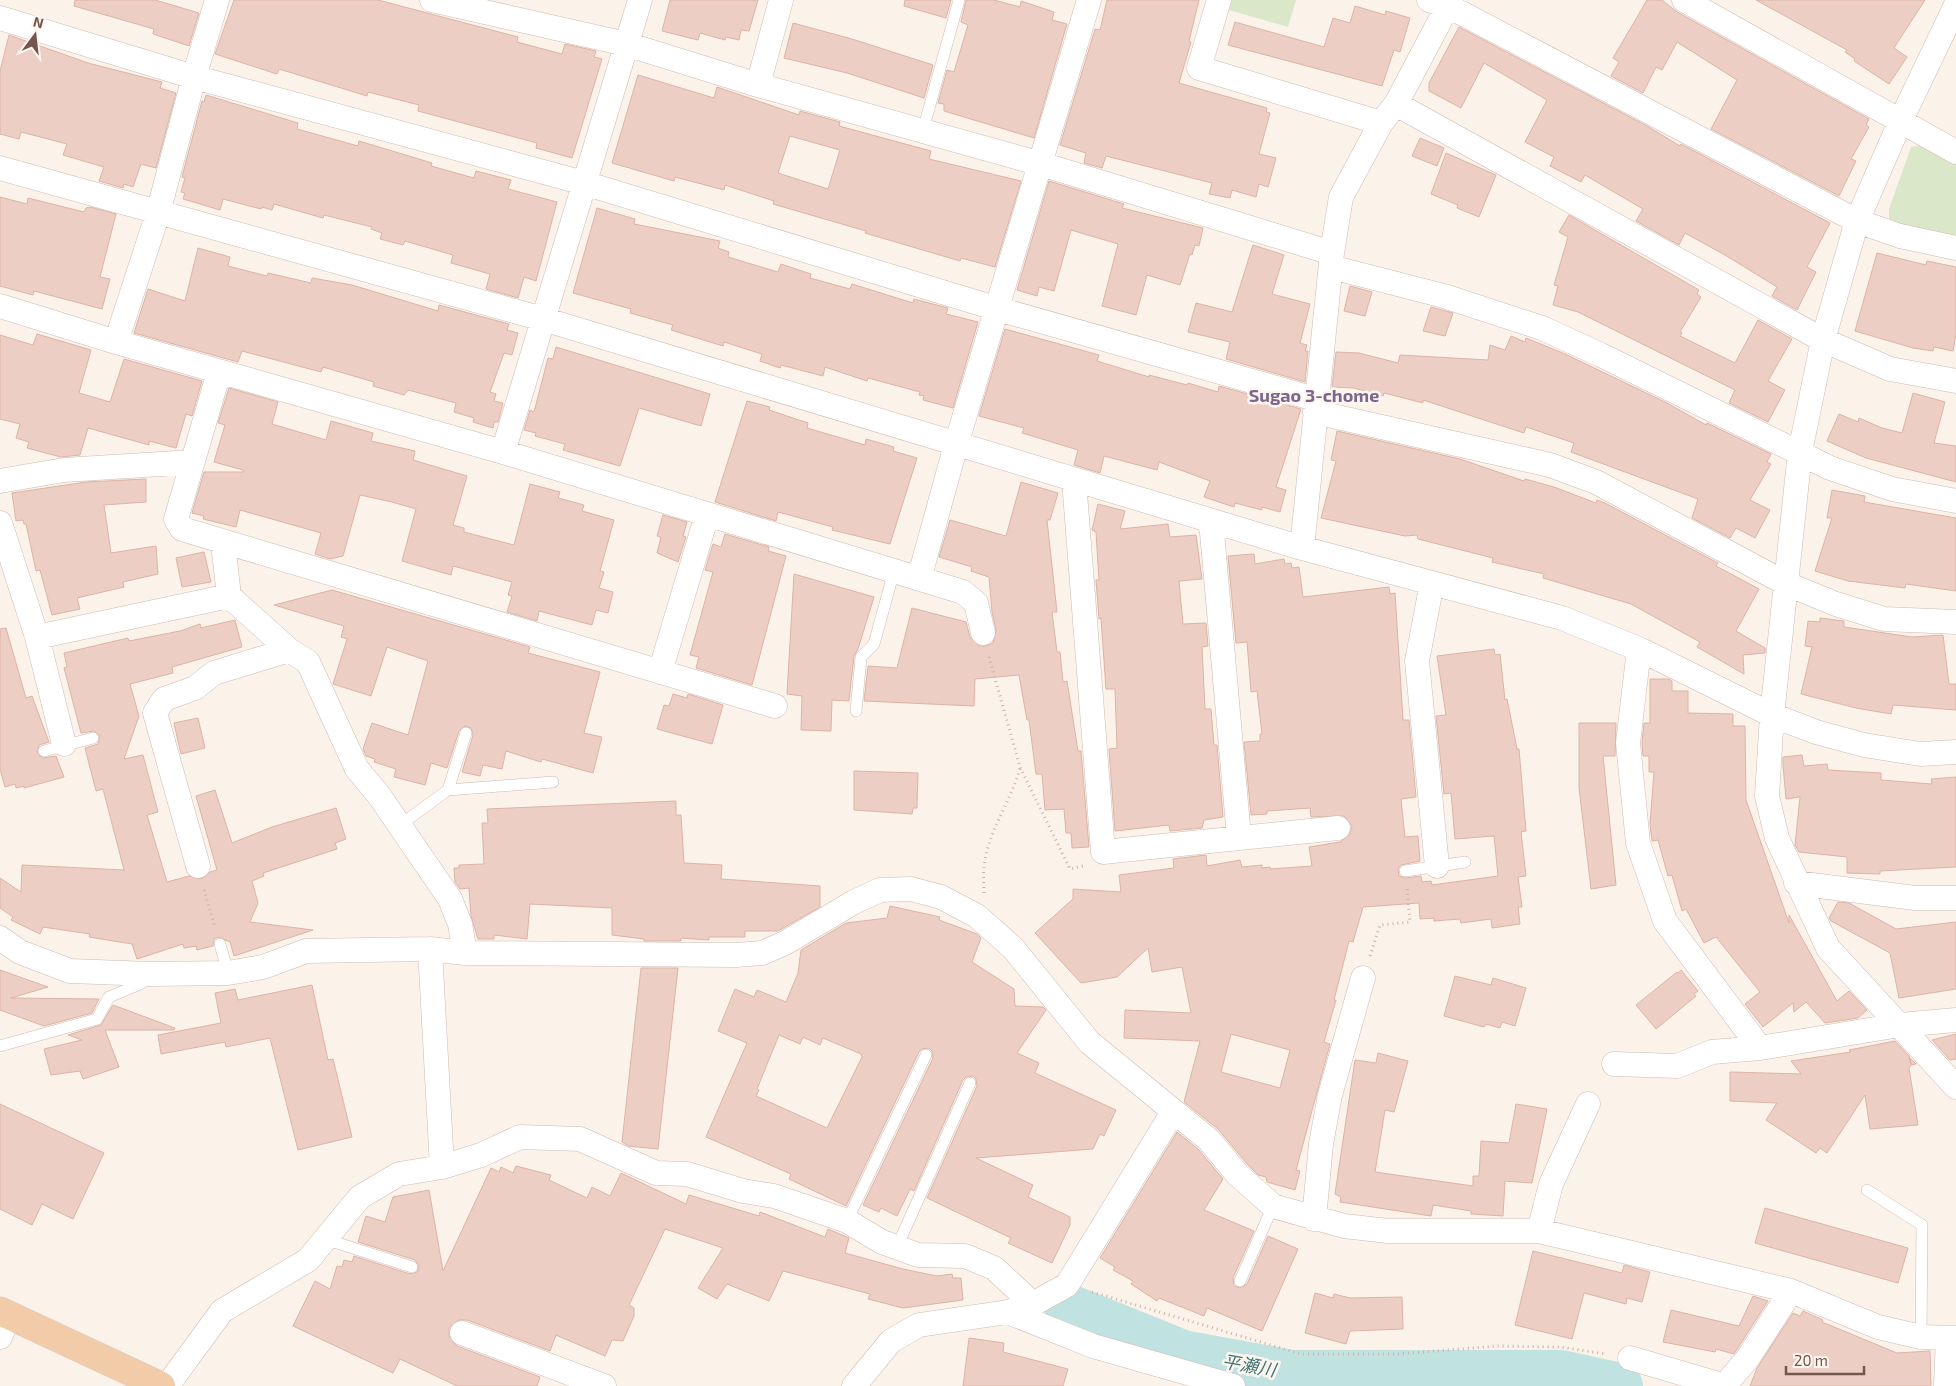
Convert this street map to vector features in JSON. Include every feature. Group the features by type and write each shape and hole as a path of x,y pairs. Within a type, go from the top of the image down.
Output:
{"main road":[{"path":"3,1321 161,1386"}],"street":[{"path":"116,342 158,213 194,77 217,0"},
{"path":"432,0 626,44 758,85 1041,164 1542,328 1830,468 1892,488 1956,501"},
{"path":"503,452 640,0"},
{"path":"758,85 781,0"},
{"path":"919,579 956,445 1089,0"},
{"path":"1219,0 1199,68 1381,123"},
{"path":"1684,0 1956,152"},
{"path":"1302,548 1315,406 1341,197 1381,123 1396,104 1443,2 1857,221 1900,236 1956,248"},
{"path":"1956,5 1901,120 1857,221 1823,340 1800,452 1772,715 1767,796 1776,838 1828,948 1956,1087"},
{"path":"0,18 194,77 584,183 1315,406 1559,469 1596,482 1786,584 1836,604 1884,619 1956,622"},
{"path":"1396,104 1823,340 1890,369 1956,381"},
{"path":"0,168 543,319 1302,548 1562,618 1639,649 1772,715 1816,732 1864,745 1920,754 1956,752"},
{"path":"0,306 219,372 503,452 963,592 976,603 983,633"},
{"path":"219,372 176,519 182,529 223,543 775,706"},
{"path":"0,481 64,470 193,462"},
{"path":"1074,480 1103,852 1338,828"},
{"path":"660,672 706,515"},
{"path":"1211,521 1239,837"},
{"path":"0,523 36,637 54,748"},
{"path":"223,543 229,596 289,650 308,662 356,768 400,825 450,899 460,924 465,953"},
{"path":"1432,583 1417,661 1437,866"},
{"path":"36,637 229,596"},
{"path":"1639,649 1628,743 1638,843 1665,921 1760,1048"},
{"path":"200,873 155,713 164,699 196,688 214,674 289,650"},
{"path":"1796,882 1915,898 1956,898"},
{"path":"0,938 20,952 70,971 151,974 228,973 263,967 306,950 430,949 465,953 736,955 762,953 784,943 854,902 880,890 911,889 942,897 977,916 1013,948 1089,1042 1209,1140 1238,1175 1272,1206 1344,1226 1388,1231 1540,1231 1791,1291 1878,1327 1921,1338 1952,1338 1946,1386"},
{"path":"430,949 442,1167"},
{"path":"1314,1219 1321,1144 1330,1095 1363,978"},
{"path":"1614,1064 1677,1066 1712,1052 1760,1048 1900,1025 1956,1020"},
{"path":"1540,1231 1551,1184 1588,1104"},
{"path":"854,1386 892,1340 919,1325 1008,1312 1034,1304 1067,1285 1173,1112"},
{"path":"167,1386 222,1312 308,1260 360,1197 399,1174 442,1167 482,1155 520,1137 580,1139 656,1173 687,1174 743,1191 774,1196 847,1221 882,1242 918,1255 965,1256 994,1268 1034,1304"},
{"path":"1630,1358 1725,1386 1748,1358 1791,1291"},
{"path":"1008,1312 1093,1346 1233,1386"},
{"path":"462,1334 604,1386"}],"lane":[{"path":"923,130 959,0"},
{"path":"856,711 861,657 874,644 894,571"},
{"path":"448,790 466,733"},
{"path":"54,748 92,738"},
{"path":"400,825 448,790 553,782"},
{"path":"1405,871 1465,862"},
{"path":"220,944 228,973"},
{"path":"0,1046 97,1019 109,997 140,984 151,974"},
{"path":"847,1221 926,1055"},
{"path":"897,1247 970,1083"},
{"path":"1867,1190 1922,1225 1921,1338"},
{"path":"1240,1281 1272,1206"},
{"path":"325,1239 412,1267"}],"path":[{"path":"983,633 1020,767 1070,869 1094,863 1103,852"},
{"path":"991,929 984,902 984,868 993,836 1015,785 1020,767"},
{"path":"1363,978 1380,925 1410,922 1405,871"},
{"path":"200,873 220,944"},
{"path":"1067,1285 1301,1354 1398,1354 1497,1346 1560,1347 1630,1358"}],"green space":[{"path":"1232,0 1296,0 1288,27 1229,10"},
{"path":"1923,145 1956,164 1956,238 1889,221 1889,209 1911,147"}],"building":[{"path":"75,0 155,0 199,13 189,46 153,34 154,29 74,6"},
{"path":"234,0 378,0 518,37 517,42 562,54 565,44 596,51 594,57 602,59 572,158 536,148 537,143 418,111 419,105 368,92 367,96 279,69 277,74 215,54"},
{"path":"670,0 758,0 749,31 741,30 739,40 726,37 725,40 700,33 698,40 662,31"},
{"path":"905,0 951,0 946,18 904,6"},
{"path":"966,0 994,0 1020,7 1021,1 1054,12 1052,20 1067,24 1034,138 944,111 944,104 938,103 947,70 954,72 968,25 961,22"},
{"path":"1107,0 1199,0 1189,41 1191,42 1179,83 1267,108 1266,112 1270,113 1259,154 1276,158 1268,187 1259,184 1256,197 1232,190 1230,198 1209,194 1212,183 1106,156 1102,168 1084,163 1086,153 1060,145 1095,29 1100,30"},
{"path":"1647,0 1662,0 1677,12 1869,119 1866,125 1869,127 1851,159 1856,161 1839,196 1711,129 1737,80 1677,42 1662,70 1656,67 1643,93 1611,76 1619,62 1613,58"},
{"path":"1756,0 1925,0 1894,48 1907,57 1889,84 1854,61 1855,59 1845,52 1847,50"},
{"path":"1355,6 1385,15 1386,11 1410,18 1400,52 1394,50 1382,86 1228,45 1235,22 1324,47 1333,18 1350,23"},
{"path":"793,23 852,39 933,65 924,98 847,73 784,58"},
{"path":"1459,27 1647,126 1680,146 1681,144 1830,223 1807,267 1816,272 1797,310 1772,296 1777,287 1725,255 1685,233 1679,245 1636,221 1643,209 1585,175 1581,182 1550,166 1554,157 1525,142 1547,100 1484,63 1461,108 1429,91 1429,83"},
{"path":"9,35 88,63 162,82 160,88 176,93 156,168 141,164 133,187 124,184 123,188 99,181 104,167 63,155 67,144 21,132 19,139 0,134 0,71"},
{"path":"638,75 714,98 717,87 799,115 800,111 840,122 839,126 931,151 929,159 1021,181 995,267 961,258 960,261 865,233 866,231 773,204 774,201 725,185 724,190 675,177 674,181 612,163","holes":["790,136 840,150 828,189 778,173"]},
{"path":"206,95 298,123 297,129 358,146 359,141 432,163 431,166 474,178 476,171 511,180 508,189 557,202 536,281 524,277 518,298 486,289 490,274 451,263 453,255 405,241 403,245 380,239 382,233 371,229 372,227 324,215 323,218 274,204 272,210 262,207 261,209 223,199 220,210 183,199 185,193 181,192 185,178 182,177 202,101 204,102"},
{"path":"1420,138 1444,148 1437,166 1412,156"},
{"path":"1446,153 1496,175 1479,217 1457,208 1458,205 1431,194"},
{"path":"1049,181 1124,204 1122,208 1203,228 1199,246 1195,245 1192,255 1190,254 1180,285 1147,275 1136,315 1102,306 1118,244 1071,230 1054,291 1039,287 1037,296 1017,290"},
{"path":"0,197 27,204 28,198 84,212 86,208 90,207 116,214 100,277 110,279 102,309 34,291 33,295 0,286"},
{"path":"597,208 635,219 634,224 720,241 718,248 729,252 728,257 778,272 781,264 811,274 810,278 850,289 852,284 913,303 914,299 948,308 946,314 978,322 953,408 923,400 924,396 919,395 920,392 868,378 867,381 825,367 823,376 781,365 780,368 760,361 762,354 724,342 723,346 671,330 673,325 630,313 631,309 573,293"},
{"path":"1569,215 1699,290 1697,294 1701,297 1680,332 1682,333 1680,336 1735,363 1758,320 1792,339 1768,381 1785,390 1768,422 1729,403 1735,390 1578,312 1553,305 1558,286 1554,285 1568,237 1559,232"},
{"path":"1253,245 1284,255 1272,294 1310,304 1300,343 1307,345 1305,351 1308,351 1305,382 1226,359 1230,342 1188,332 1196,303 1232,312"},
{"path":"198,248 230,257 228,266 267,276 268,273 311,283 312,278 352,285 438,311 439,305 509,324 507,330 518,333 512,355 504,353 490,392 496,394 494,401 503,403 498,422 494,422 493,428 473,422 474,418 454,412 456,403 408,390 404,395 373,386 374,382 323,367 321,372 242,351 238,362 134,333 148,289 185,301"},
{"path":"1877,253 1926,265 1927,261 1956,267 1956,334 1953,351 1934,347 1933,351 1913,348 1855,331"},
{"path":"1350,286 1372,292 1365,316 1344,311"},
{"path":"1431,307 1453,313 1445,336 1423,331"},
{"path":"1005,329 1099,355 1097,361 1149,377 1149,375 1187,385 1188,383 1218,392 1219,386 1301,409 1276,487 1286,490 1280,512 1262,507 1262,510 1235,503 1234,507 1204,497 1210,481 1159,462 1157,470 1104,456 1100,473 1074,465 1078,450 1022,433 1024,428 979,416"},
{"path":"37,334 91,350 79,393 110,402 124,359 202,381 192,416 186,414 176,448 149,441 149,445 88,428 80,455 61,457 27,448 29,442 16,438 20,424 0,419 0,335 33,345"},
{"path":"1511,336 1525,342 1526,338 1565,354 1667,403 1706,425 1707,423 1771,454 1767,462 1771,464 1750,500 1770,510 1755,538 1736,528 1730,538 1692,518 1698,499 1571,452 1574,443 1526,427 1524,433 1423,400 1423,403 1384,393 1383,396 1354,388 1332,387 1336,352 1359,353 1398,363 1400,355 1488,360 1490,345 1505,350"},
{"path":"556,347 710,394 701,426 639,408 620,466 563,450 565,444 535,436 536,433 524,430 530,410 534,412 548,358 553,359"},
{"path":"229,388 278,402 272,424 326,440 331,421 373,433 371,441 415,451 413,460 467,476 453,525 464,528 464,532 514,545 530,484 560,492 558,498 584,505 582,511 614,520 600,571 604,572 599,588 613,592 608,613 596,610 592,625 539,611 537,621 507,612 512,596 508,595 512,582 453,566 451,575 402,561 416,509 392,502 360,495 343,556 330,559 315,554 321,533 240,510 236,527 203,519 204,516 192,513 204,472 243,472 243,470 214,462 225,425 218,423"},
{"path":"1913,393 1945,402 1934,443 1956,446 1956,482 1866,458 1827,441 1839,414 1858,422 1859,418 1882,428 1902,433"},
{"path":"747,401 770,407 769,410 808,423 807,428 865,445 866,439 894,447 893,451 917,458 890,544 832,530 833,527 778,512 776,521 715,502"},
{"path":"1337,431 1460,459 1524,481 1525,479 1554,487 1596,503 1597,500 1605,503 1718,563 1716,566 1759,589 1736,631 1765,648 1765,653 1743,655 1744,674 1697,647 1700,642 1631,604 1543,578 1544,574 1492,562 1493,558 1418,539 1417,535 1405,536 1321,518 1336,461 1331,460"},
{"path":"146,479 146,502 104,505 111,553 156,546 158,574 123,582 124,587 77,598 80,609 52,615 40,570 36,571 26,524 24,524 23,520 16,521 12,493 86,482"},
{"path":"1021,482 1058,493 1050,520 1047,520 1057,612 1052,612 1057,652 1060,652 1063,682 1067,681 1078,751 1081,751 1089,847 1072,848 1071,833 1066,833 1064,809 1045,810 1042,774 1036,774 1029,720 1027,720 1019,675 975,679 974,706 864,701 868,666 897,668 912,608 966,622 970,637 979,646 993,643 996,630 992,612 989,577 971,571 972,567 939,557 950,520 1006,536"},
{"path":"1832,490 1865,496 1864,502 1956,518 1956,591 1906,584 1905,588 1848,581 1815,571 1832,518 1827,518"},
{"path":"1098,504 1125,511 1120,529 1168,524 1170,537 1196,535 1202,579 1179,581 1183,624 1206,623 1208,646 1202,647 1205,709 1211,709 1214,745 1217,745 1223,817 1204,820 1202,828 1170,831 1169,825 1115,831 1109,749 1117,748 1115,689 1106,689 1101,618 1099,619 1096,580 1099,580 1096,532 1092,530"},
{"path":"663,515 687,522 683,536 686,537 678,562 657,553 661,537 657,536"},
{"path":"725,534 769,547 768,551 786,556 752,685 696,668 699,657 690,655 713,572 705,570 713,544 721,547"},
{"path":"204,552 211,582 182,587 176,558"},
{"path":"1254,554 1255,564 1284,559 1285,564 1291,563 1292,568 1299,567 1303,597 1389,587 1390,594 1395,593 1403,720 1409,720 1416,797 1401,799 1405,837 1418,836 1420,861 1401,865 1398,869 1399,876 1406,878 1421,876 1422,882 1431,881 1432,885 1498,876 1494,836 1455,839 1451,793 1444,794 1436,716 1446,715 1437,656 1494,649 1495,655 1500,654 1505,700 1507,699 1517,749 1519,749 1526,831 1521,832 1526,876 1518,877 1522,907 1518,907 1520,924 1492,928 1491,919 1461,923 1460,919 1434,921 1434,918 1420,919 1419,903 1363,907 1353,942 1349,941 1334,1000 1336,1000 1324,1042 1330,1044 1296,1170 1300,1171 1295,1190 1267,1182 1266,1177 1258,1175 1218,1129 1184,1102 1200,1041 1124,1038 1125,1010 1191,1013 1182,967 1152,972 1148,948 1117,977 1081,983 1035,933 1073,899 1073,889 1121,892 1119,875 1174,868 1173,859 1206,855 1207,866 1240,860 1242,867 1262,865 1262,868 1270,867 1270,869 1312,866 1309,847 1340,842 1350,834 1352,826 1344,816 1311,817 1310,808 1267,811 1267,814 1251,815 1244,742 1260,741 1260,734 1262,734 1257,691 1251,692 1247,642 1236,643 1228,556","holes":["1231,1034 1290,1050 1280,1088 1221,1072"]},
{"path":"794,574 874,597 858,649 854,656 849,701 832,700 831,731 801,730 802,696 787,694"},
{"path":"332,590 530,647 528,653 600,672 584,733 602,737 593,773 542,759 541,762 506,751 502,769 483,765 480,776 462,772 473,735 471,728 465,726 459,731 447,768 431,763 425,785 394,777 396,769 374,762 375,759 366,756 363,749 372,723 408,735 428,661 387,647 371,696 333,684 347,639 341,637 344,626 274,605"},
{"path":"1820,618 1844,621 1844,627 1912,637 1943,635 1949,684 1956,684 1956,710 1893,705 1891,714 1856,708 1801,694 1812,647 1805,646 1808,621 1820,622"},
{"path":"235,620 242,647 172,667 173,673 130,684 139,716 124,759 143,755 158,812 147,815 167,882 189,876 201,879 210,872 217,870 196,796 215,790 232,843 272,827 336,808 346,839 335,843 337,849 263,873 264,876 252,881 258,903 250,922 313,930 234,956 230,942 218,937 214,939 213,946 197,950 196,946 184,948 183,944 137,959 132,944 89,937 90,934 43,927 40,934 11,920 13,917 0,908 0,878 21,892 22,865 124,870 103,789 96,791 85,748 98,744 100,736 94,731 81,733 64,668 67,667 64,653 128,638 129,641 180,631 200,624 201,628"},
{"path":"6,628 26,698 32,696 49,742 39,745 37,753 43,758 56,756 64,777 24,788 24,786 16,788 15,784 5,787 0,769 0,629"},
{"path":"1650,679 1669,679 1672,681 1672,691 1688,691 1688,713 1733,714 1733,726 1745,726 1746,800 1789,923 1789,915 1837,1001 1849,991 1867,1010 1858,1018 1825,1023 1806,1002 1794,1012 1793,1003 1763,1027 1745,1004 1760,992 1716,937 1704,943 1686,909 1682,911 1672,875 1668,876 1658,840 1652,841 1650,824 1654,772 1649,772 1649,756 1643,756 1642,743 1644,723 1650,723"},
{"path":"673,694 687,698 688,694 723,705 712,744 657,729 664,705 669,706"},
{"path":"198,718 205,748 181,754 174,723"},
{"path":"1579,723 1616,723 1615,756 1603,756 1616,885 1591,889 1579,788"},
{"path":"1802,755 1804,766 1827,764 1828,770 1881,773 1881,780 1932,784 1931,779 1956,777 1956,867 1880,871 1880,874 1847,873 1847,857 1799,852 1795,845 1800,797 1786,799 1783,757"},
{"path":"854,771 918,773 917,808 913,808 912,814 854,810"},
{"path":"676,801 676,815 681,815 684,863 722,865 721,879 820,886 820,907 778,931 745,931 745,937 709,937 709,940 681,938 681,941 644,941 644,939 612,935 612,908 530,904 527,939 494,935 494,939 478,939 471,916 469,888 460,889 455,882 454,868 459,868 459,865 484,864 482,823 488,823 487,809"},
{"path":"1838,902 1849,903 1896,929 1956,922 1956,989 1899,998 1890,953 1831,921 1829,918"},
{"path":"890,906 940,917 939,920 977,934 981,938 972,962 1014,989 1015,1006 1043,1007 1046,1010 1017,1053 1039,1063 1035,1073 1116,1110 1104,1136 1100,1134 1093,1149 976,1158 1033,1185 1028,1197 1070,1217 1070,1225 1052,1263 1008,1243 1011,1238 927,1198 977,1086 976,1079 973,1076 966,1077 963,1080 914,1191 910,1189 897,1216 881,1208 879,1212 863,1205 933,1058 932,1051 929,1048 922,1049 919,1052 846,1206 789,1179 791,1174 706,1137 747,1043 718,1031 735,989 754,997 757,990 786,1002 798,973 801,950 846,923 887,918","holes":["779,1035 800,1044 803,1037 820,1045 823,1038 861,1054 862,1057 827,1128 756,1096 759,1090 757,1089"]},
{"path":"641,968 678,968 658,1149 628,1146 622,1142"},
{"path":"0,970 48,987 11,998 99,999 92,1013 44,1026 0,1010"},
{"path":"1681,970 1698,991 1694,994 1696,996 1656,1029 1636,1005"},
{"path":"1455,976 1491,985 1493,978 1526,988 1515,1026 1502,1022 1500,1028 1486,1024 1484,1027 1444,1016"},
{"path":"312,985 328,1060 333,1059 352,1137 298,1150 270,1038 226,1047 225,1042 161,1054 158,1035 221,1023 215,993 235,989 238,1000"},
{"path":"113,1005 175,1028 174,1030 105,1030 119,1067 83,1079 80,1071 51,1075 44,1049 82,1040 68,1035 101,1025"},
{"path":"1956,1034 1956,1059 1950,1060 1932,1040"},
{"path":"1895,1041 1916,1064 1911,1065 1909,1068 1918,1125 1870,1129 1865,1095 1827,1153 1820,1148 1816,1153 1766,1120 1777,1103 1730,1101 1730,1072 1801,1074 1791,1061 1851,1052 1849,1050"},
{"path":"1378,1053 1408,1061 1394,1112 1385,1110 1375,1172 1473,1186 1473,1176 1479,1176 1481,1141 1509,1143 1516,1104 1547,1109 1532,1183 1505,1181 1503,1216 1471,1214 1471,1211 1433,1205 1431,1216 1340,1202 1341,1197 1335,1194 1355,1060 1376,1063"},
{"path":"0,1104 104,1153 73,1219 42,1204 32,1225 0,1209"},
{"path":"1177,1132 1199,1150 1223,1179 1204,1210 1254,1231 1233,1278 1234,1286 1240,1288 1247,1284 1268,1236 1298,1249 1262,1331 1207,1308 1204,1316 1159,1298 1157,1301 1131,1284 1133,1281 1113,1270 1115,1267 1100,1258"},
{"path":"516,1166 551,1175 549,1180 587,1198 592,1187 610,1196 621,1173 686,1204 689,1195 759,1216 760,1212 825,1237 828,1229 849,1238 845,1253 903,1269 937,1276 952,1274 953,1278 961,1278 963,1300 903,1308 868,1299 870,1294 783,1271 769,1301 727,1284 717,1299 698,1288 723,1248 665,1229 629,1305 634,1308 634,1316 623,1341 612,1340 605,1356 556,1335 550,1351 467,1320 459,1320 449,1328 449,1336 457,1346 540,1377 537,1386 457,1386 400,1359 393,1373 293,1326 315,1281 330,1289 337,1266 342,1267 344,1260 352,1262 354,1256 410,1274 417,1272 419,1266 415,1260 358,1242 366,1216 385,1222 393,1197 429,1190 443,1271 491,1168 499,1172 501,1167 513,1173"},
{"path":"1765,1208 1908,1248 1898,1283 1755,1243"},
{"path":"1533,1251 1622,1273 1624,1265 1650,1272 1642,1302 1627,1298 1626,1304 1584,1293 1572,1339 1515,1325"},
{"path":"1315,1293 1333,1298 1334,1294 1350,1298 1402,1297 1403,1329 1350,1331 1346,1344 1305,1333"},
{"path":"1753,1296 1768,1301 1734,1354 1716,1349 1715,1352 1663,1342 1671,1310 1739,1326"},
{"path":"1803,1311 1823,1320 1822,1322 1897,1353 1930,1351 1931,1386 1750,1386 1757,1368 1793,1313 1800,1316"},
{"path":"969,1338 1004,1343 1003,1352 1068,1369 1063,1386 963,1386"}],"waterway":[{"name":"平瀬川","path":"1067,1306 1183,1353 1292,1373 1561,1373 1620,1386"}],"district":[{"name":"Sugao 3-chome","path":"1314,395"}]}
